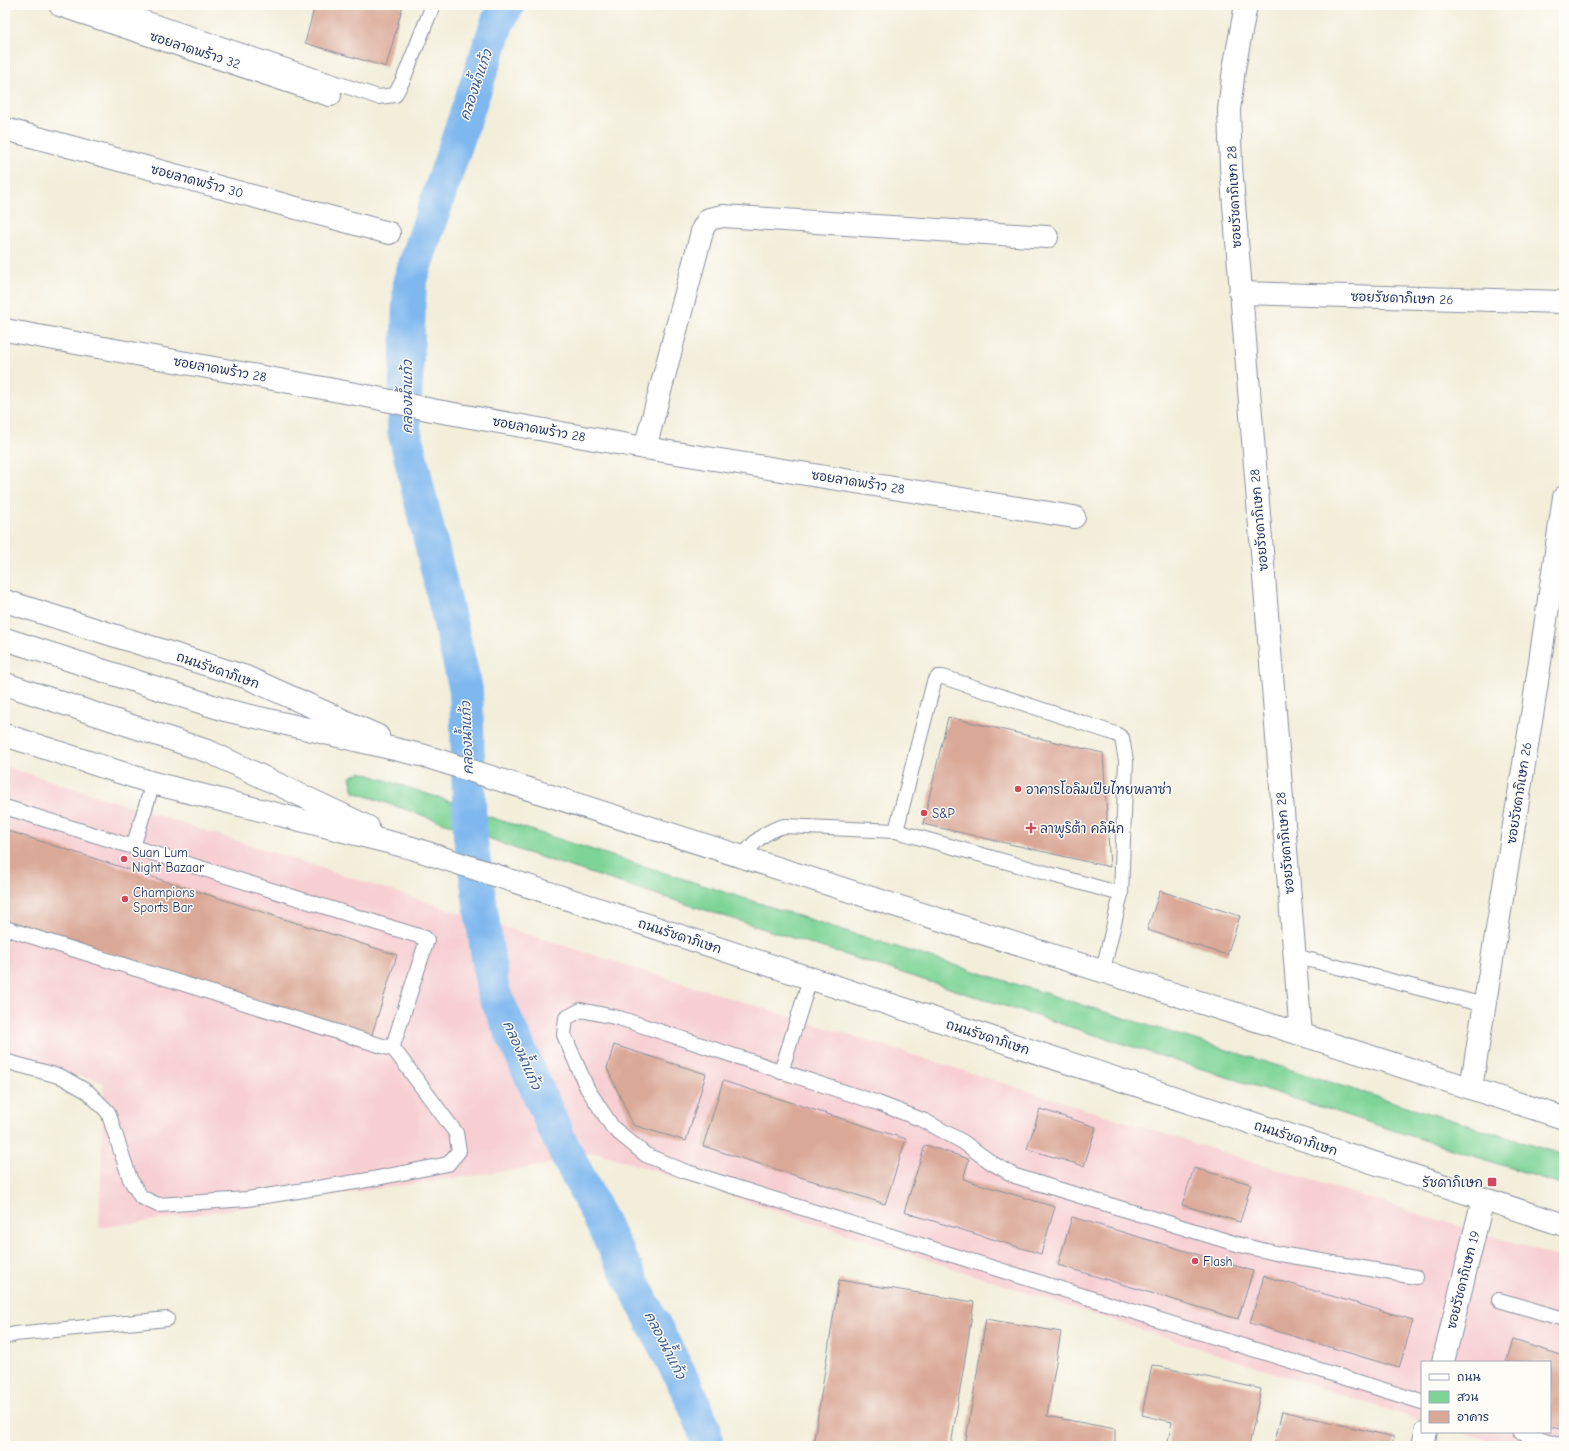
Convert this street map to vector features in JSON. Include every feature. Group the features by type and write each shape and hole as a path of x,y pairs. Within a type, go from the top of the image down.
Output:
{"street":[{"name":"ซอยลาดพร้าว 32","path":"60,5 330,95"},
{"name":"ซอยรัชดาภิเษก 28","path":"1246,5 1234,69 1229,110 1231,167 1301,1035"},
{"name":"ซอยลาดพร้าว 30","path":"5,129 389,233"},
{"path":"646,448 703,228 709,219 722,216 1047,237"},
{"name":"ซอยรัชดาภิเษก 26","path":"1240,293 1564,302"},
{"name":"ซอยลาดพร้าว 28","path":"5,330 372,397 432,410 646,448 1074,517"},
{"name":"ซอยรัชดาภิเษก 26","path":"1471,1088 1533,710 1564,497"},
{"name":"ถนนรัชดาภิเษก","path":"5,601 246,677 425,756"},
{"name":"ถนนรัชดาภิเษก","path":"5,640 225,710 425,756 1103,970 1301,1035 1564,1118"},
{"name":"ถนนรัชดาภิเษก","path":"5,684 210,752 412,848"},
{"name":"ถนนรัชดาภิเษก","path":"5,735 153,783 412,848 1564,1225"},
{"name":"ซอยรัชดาภิเษก 19","path":"1442,1361 1483,1199"},
{"path":"1423,1446 1426,1433"}],"lane":[{"path":"106,5 378,97 394,95 403,80 433,5"},
{"path":"896,831 934,682 938,677 943,677 1116,734 1122,738 1126,761 1121,894 1103,970"},
{"path":"133,847 153,783"},
{"path":"5,808 425,938 427,940 426,946 393,1048"},
{"path":"743,856 762,836 774,828 784,826 896,831 1121,894"},
{"path":"5,928 393,1048 456,1133 459,1151 448,1164 362,1181 247,1199 192,1204 158,1205 141,1196 130,1179 108,1112 88,1092 62,1077 5,1061"},
{"path":"1295,956 1484,1005"},
{"path":"781,1072 810,979"},
{"path":"1416,1276 1280,1254 1240,1245 1015,1176 992,1163 963,1142 925,1121 878,1103 619,1018 581,1010 566,1018 564,1035 587,1088 613,1128 646,1155 684,1171 1421,1402"},
{"path":"1499,1300 1564,1319"},
{"path":"5,1337 15,1334 167,1319"},
{"path":"1522,1433 1564,1446"}],"shaded area":[{"path":"5,766 498,925 1564,1259 1564,1446 1506,1446 1462,1433 1551,1433 1551,1361 1421,1361 1421,1421 596,1152 541,1166 99,1228 104,1083 5,1053"}],"green space":[{"path":"361,772 458,804 457,827 354,792 350,777"},
{"path":"484,815 871,939 1564,1155 1564,1185 524,852 486,837"}],"building":[{"path":"315,5 403,5 386,67 305,43"},
{"name":"อาคารโอลิมเปียไทยพลาซ่า","path":"948,717 1103,753 1110,867 923,824"},
{"path":"5,830 397,955 371,1037 5,920"},
{"path":"1160,891 1240,916 1227,955 1147,930"},
{"path":"614,1045 706,1074 686,1141 633,1125 607,1068"},
{"path":"723,1081 906,1139 885,1204 703,1146"},
{"path":"1040,1109 1096,1127 1084,1166 1027,1149"},
{"path":"925,1145 969,1159 963,1179 1055,1207 1041,1254 904,1212"},
{"path":"1194,1168 1251,1184 1240,1222 1182,1205"},
{"path":"1072,1217 1253,1271 1238,1319 1058,1265"},
{"path":"1264,1276 1413,1320 1399,1368 1250,1323"},
{"path":"839,1280 974,1302 951,1446 813,1446"},
{"path":"986,1319 1061,1332 1047,1416 1115,1429 1115,1446 965,1446"},
{"path":"1513,1340 1564,1356 1564,1429 1551,1425 1551,1361 1506,1361"},
{"path":"1152,1365 1261,1389 1249,1446 1167,1446 1172,1422 1142,1415"},
{"path":"1282,1411 1394,1437 1392,1446 1274,1446"}],"waterway":[{"name":"คลองน้ำแก้ว","path":"508,5 498,21 410,280 404,430 466,690 470,835 493,991 560,1141 691,1397 704,1428 707,1446"}],"place":[{"name":"อาคารโอลิมเปียไทยพลาซ่า","path":"1018,789"},
{"name":"S&P","path":"924,813"},
{"name":"ลาพูริต้า คลินิก","path":"1031,828"},
{"name":"Suan Lum Night Bazaar","path":"124,859"},
{"name":"Champions Sports Bar","path":"125,899"},
{"name":"รัชดาภิเษก","path":"1492,1182"},
{"name":"Flash","path":"1195,1261"}]}
